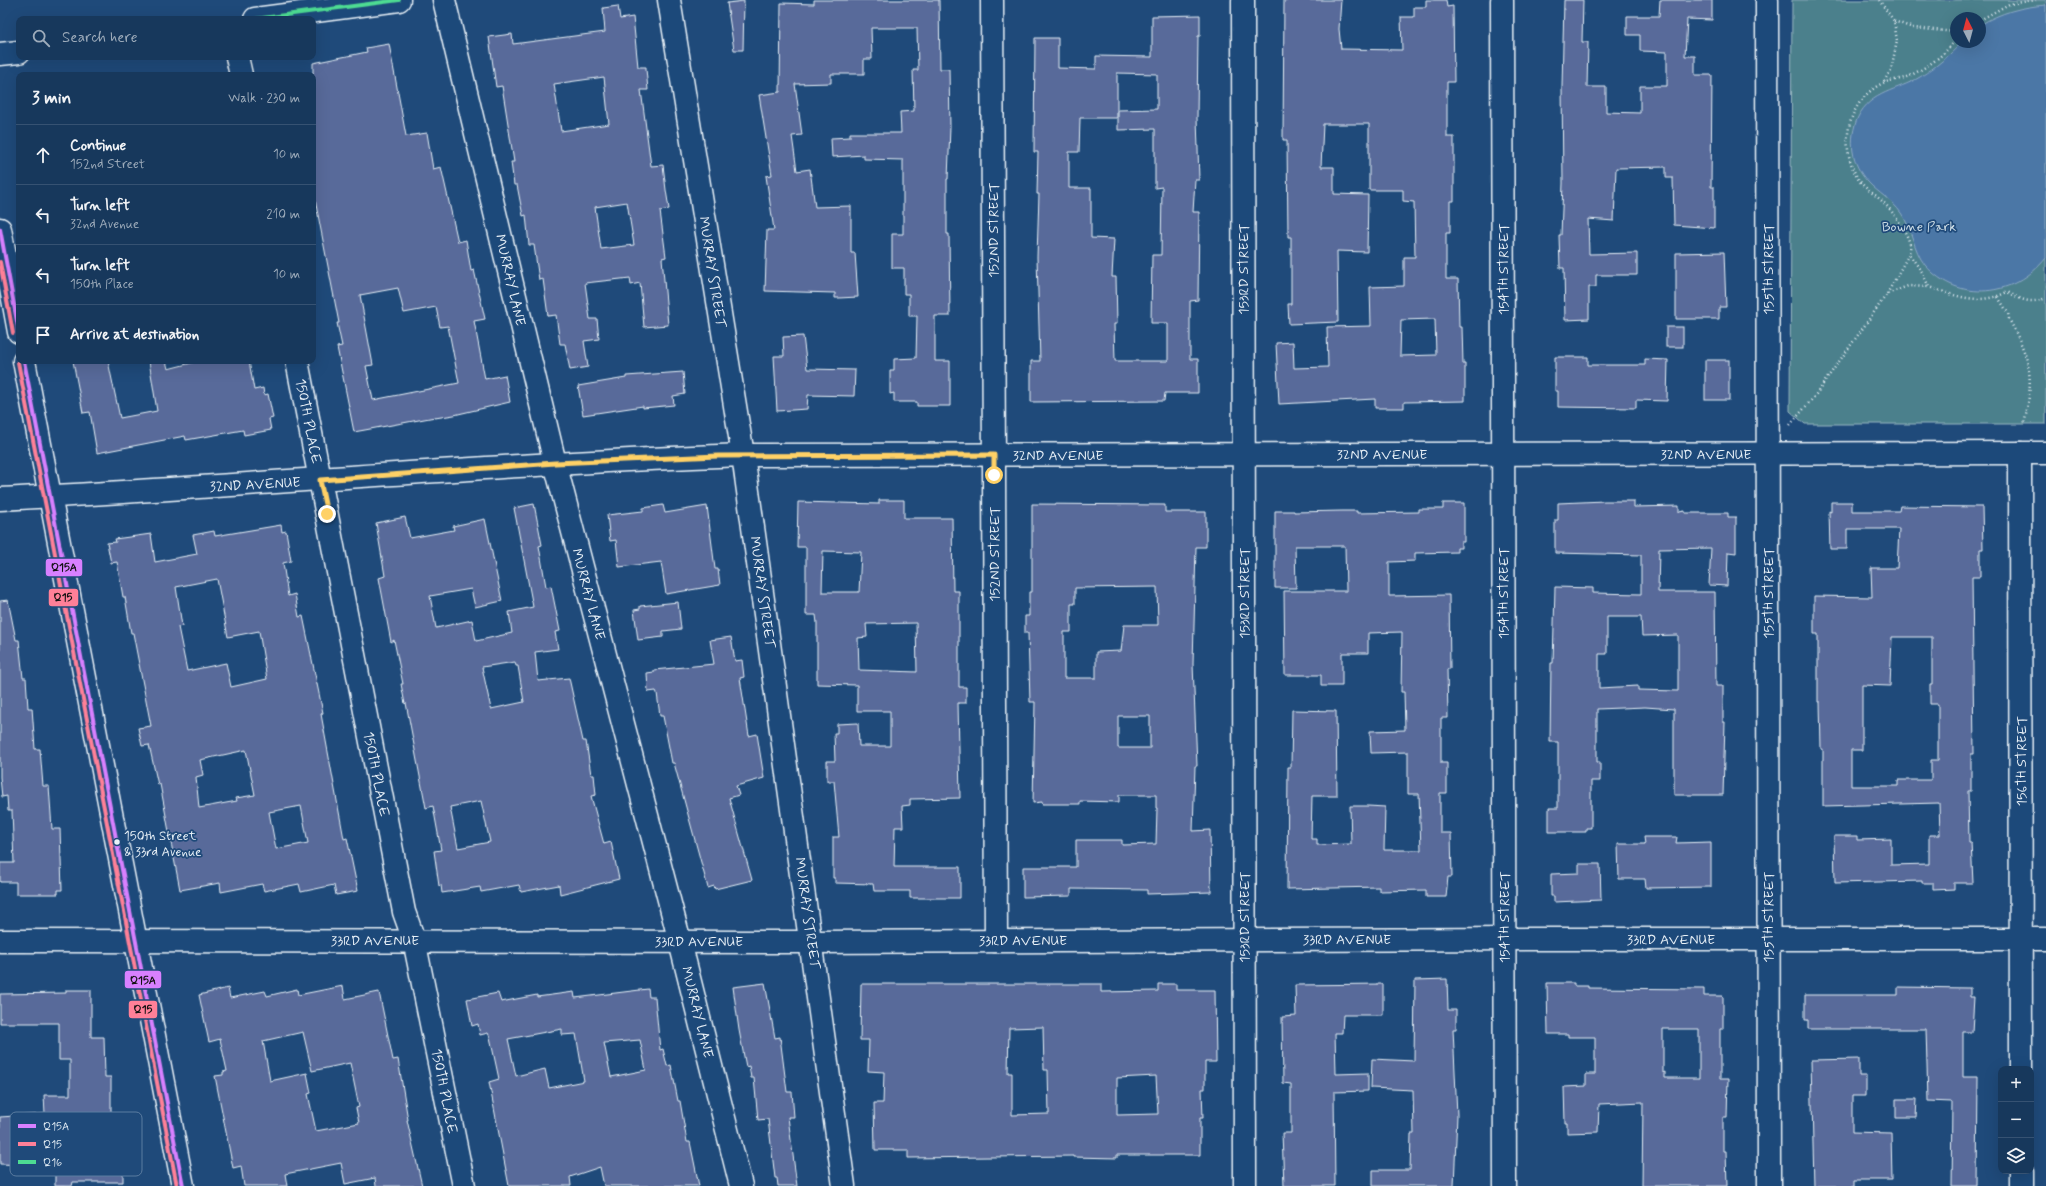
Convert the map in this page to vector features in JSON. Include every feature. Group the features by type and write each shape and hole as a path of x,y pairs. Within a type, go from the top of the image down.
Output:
{"street":[{"path":"278,16 399,0"},
{"name":"MURRAY LANE","path":"444,0 555,463 680,942 741,1186"},
{"name":"MURRAY STREET","path":"670,0 743,455 812,942 844,1186"},
{"name":"152ND STREET","path":"992,0 996,940"},
{"name":"153RD STREET","path":"1243,0 1245,1186"},
{"name":"154TH STREET","path":"1502,0 1505,1186"},
{"name":"155TH STREET","path":"1768,0 1769,1186"},
{"path":"0,54 16,52"},
{"path":"238,60 240,72"},
{"path":"0,229 16,316"},
{"path":"25,364 183,1186"},
{"name":"150TH PLACE","path":"298,364 404,912 414,940 464,1186"},
{"name":"156TH STREET","path":"2020,453 2022,1066"},
{"name":"32ND AVENUE","path":"0,499 320,480 555,463 743,455 2046,453"},
{"name":"33RD AVENUE","path":"0,941 414,940 812,942 1244,939 2046,939"},
{"path":"2022,1174 2022,1186"}],"path":[{"path":"1789,427 1814,397 1887,294 1909,254 1910,245 1900,223 1885,203 1862,185 1854,171 1847,144 1848,129 1860,103 1884,83 1892,70 1895,58 1896,41 1894,21 1879,0"},
{"path":"1986,17 2009,4 2036,0"},
{"path":"1894,21 1913,28 1950,31"},
{"path":"1884,83 1904,78 1921,70 1939,57 1950,45"},
{"path":"1909,254 1922,272 1929,287"},
{"path":"1887,294 1908,286 1929,287 1963,298 1984,300 1998,297 2007,292 2020,299 2040,300 2046,298"},
{"path":"1998,297 2008,313 2009,319 2029,364 2030,381 2024,425"}],"green space":[{"name":"Bowne Park","path":"1792,0 2046,0 2046,424 1805,424 1790,411"}],"water":[{"path":"2046,5 2046,258 2033,271 2019,281 2003,288 1987,291 1970,290 1954,286 1939,277 1925,265 1918,253 1908,225 1901,213 1862,175 1853,151 1853,134 1858,117 1863,108 1870,102 1885,92 1920,77 1942,61 1956,48 1986,48 1986,21 2012,11"}],"building":[{"path":"814,0 939,0 940,69 949,69 950,127 947,179 947,234 949,234 950,316 935,316 935,361 950,361 950,406 917,406 917,402 894,402 894,393 890,394 890,370 894,370 894,359 916,358 917,316 909,316 909,294 904,294 904,268 892,268 892,234 903,234 903,160 864,159 864,155 832,157 831,138 850,137 850,133 901,133 900,112 914,111 913,70 918,70 917,28 871,28 872,59 864,59 864,74 831,74 831,83 795,84 802,135 792,136 797,171 810,169 815,207 851,206 851,253 855,253 858,297 835,298 835,293 765,291 767,230 774,230 766,176 772,175 759,95 780,92 781,3 814,4"},
{"path":"1284,0 1341,0 1339,29 1341,49 1402,50 1401,17 1414,17 1414,7 1426,7 1426,0 1446,0 1447,7 1453,6 1454,82 1447,82 1447,137 1454,137 1454,201 1450,201 1450,233 1446,233 1446,279 1458,279 1459,327 1462,327 1463,364 1465,364 1465,401 1404,402 1404,408 1375,408 1375,399 1279,404 1276,343 1293,342 1294,368 1328,367 1327,327 1371,326 1370,287 1404,286 1404,257 1415,257 1414,202 1403,201 1403,190 1369,190 1369,124 1323,124 1321,167 1334,167 1334,194 1368,195 1367,252 1337,251 1338,322 1289,324 1288,304 1291,304 1291,237 1288,237 1287,140 1283,140","holes":["1435,319 1436,355 1400,356 1401,320"]},
{"path":"1564,0 1583,0 1582,42 1588,42 1587,87 1606,87 1606,112 1640,113 1640,86 1667,86 1667,52 1640,51 1640,35 1627,35 1627,16 1659,16 1660,0 1712,0 1712,20 1687,19 1685,56 1695,56 1695,75 1712,75 1711,187 1714,187 1714,228 1674,225 1673,178 1666,178 1666,167 1616,168 1614,221 1588,219 1589,254 1637,253 1637,275 1596,275 1596,287 1589,287 1589,319 1565,320 1564,268 1560,268 1559,235 1561,235 1563,183 1562,87"},
{"path":"744,1 743,50 734,50 727,3"},
{"path":"618,6 620,19 633,17 638,67 646,67 648,90 641,90 651,166 663,165 669,209 660,211 666,257 662,258 668,325 644,327 640,283 631,285 630,278 585,283 590,319 597,319 599,339 584,341 588,367 570,370 565,344 560,344 556,315 548,316 543,279 539,280 534,245 529,245 526,215 523,216 517,185 514,185 511,162 514,162 502,86 496,87 489,37 512,34 513,44 605,32 603,8","holes":["604,77 609,124 561,131 554,84","627,202 634,245 601,249 595,207"]},
{"path":"1200,15 1200,36 1198,36 1197,118 1199,180 1195,180 1193,212 1199,212 1198,300 1190,301 1190,359 1198,359 1198,393 1165,393 1164,401 1031,402 1031,361 1040,361 1037,257 1039,194 1037,194 1038,152 1034,152 1035,38 1058,38 1058,68 1096,69 1096,56 1152,57 1152,16","holes":["1117,73 1157,74 1157,109 1118,110 1118,130 1155,129 1155,188 1162,187 1161,255 1152,255 1151,323 1168,323 1168,361 1115,361 1114,324 1117,324 1116,277 1112,277 1114,239 1091,238 1091,188 1069,188 1069,152 1079,152 1080,118 1117,118"]},
{"path":"389,44 406,136 427,133 433,169 441,167 458,242 466,240 471,271 474,270 485,319 474,321 485,379 505,375 510,402 454,415 435,417 354,432 337,347 342,346 337,323 339,323 316,204 316,72 313,72 313,63 367,52 366,48","holes":["398,288 404,313 436,307 440,327 448,326 459,383 373,400 366,366 373,365 360,295"]},
{"path":"1724,252 1726,307 1719,307 1719,319 1676,319 1676,253"},
{"path":"1666,327 1683,327 1683,347 1666,347"},
{"path":"803,336 807,369 855,370 854,396 808,395 807,409 777,411 774,356 784,356 783,337"},
{"path":"1555,357 1588,357 1588,365 1645,365 1645,359 1668,360 1667,401 1636,400 1636,408 1558,407 1558,391 1555,391"},
{"path":"1705,360 1729,360 1729,400 1705,400"},
{"path":"74,364 109,364 120,418 157,411 149,364 167,364 168,369 187,364 250,364 254,390 263,388 264,395 268,394 273,418 269,419 271,430 244,435 243,430 186,440 185,436 97,453 90,412 83,413"},
{"path":"683,372 685,394 673,396 674,405 643,408 643,406 583,415 578,386 626,378 626,376"},
{"path":"879,500 904,500 904,518 952,518 953,591 959,591 959,687 966,687 966,703 958,703 960,798 910,799 910,805 902,806 903,827 895,827 894,867 960,867 960,898 910,898 910,891 874,891 873,884 835,883 835,878 833,878 833,837 839,837 834,781 827,781 827,761 835,761 834,733 837,733 837,724 858,723 859,746 890,746 890,711 857,711 857,685 817,684 817,623 816,615 806,615 806,547 797,547 798,502 879,504","holes":["823,551 861,552 859,592 822,592","916,623 917,672 859,670 858,638 867,637 866,624"]},
{"path":"1634,501 1634,507 1679,506 1679,512 1728,513 1728,517 1736,517 1736,553 1728,552 1727,586 1709,585 1711,548 1659,549 1658,592 1715,592 1716,686 1723,686 1723,722 1725,722 1723,795 1674,795 1674,709 1645,707 1597,709 1597,762 1600,762 1600,781 1591,781 1591,828 1586,828 1586,832 1549,832 1549,808 1558,808 1558,742 1550,742 1551,663 1553,663 1555,587 1593,588 1593,593 1641,594 1641,555 1555,553 1555,520 1558,520 1558,503","holes":["1607,617 1641,617 1642,636 1678,635 1678,691 1638,690 1638,686 1599,688 1599,654 1607,654"]},
{"path":"1831,502 1852,502 1852,511 1899,511 1900,506 1982,507 1983,549 1980,549 1980,577 1972,577 1974,754 1971,754 1971,791 1968,791 1969,842 1971,842 1973,883 1954,883 1954,889 1933,890 1933,883 1922,883 1922,881 1835,883 1834,836 1857,836 1857,840 1891,839 1891,865 1929,864 1929,835 1940,835 1939,803 1823,806 1823,749 1821,749 1820,702 1818,702 1818,634 1814,634 1814,596 1872,597 1871,568 1897,568 1899,529 1847,529 1847,549 1830,549 1829,511 1831,512","holes":["1892,637 1932,637 1932,684 1930,684 1930,704 1938,704 1938,760 1931,760 1931,780 1898,780 1898,786 1851,786 1851,750 1862,750 1862,685 1890,686"]},
{"path":"1443,503 1464,503 1464,542 1461,542 1461,548 1457,548 1457,552 1415,553 1415,561 1389,562 1389,596 1449,595 1450,669 1447,669 1448,718 1441,718 1441,763 1447,763 1447,793 1440,793 1440,833 1451,833 1452,877 1448,877 1446,897 1426,897 1426,890 1379,891 1379,887 1287,889 1288,767 1291,767 1292,710 1336,711 1337,796 1312,796 1311,839 1317,839 1317,845 1351,844 1350,806 1385,807 1384,850 1421,850 1419,794 1408,794 1408,752 1371,753 1370,731 1405,730 1404,692 1401,692 1402,632 1368,633 1368,653 1342,653 1342,686 1321,686 1321,675 1285,675 1284,591 1346,591 1345,546 1295,546 1296,588 1275,588 1275,511 1357,511 1357,513 1419,512 1419,509 1443,509"},
{"path":"534,504 542,545 539,546 546,587 551,586 560,631 555,632 558,649 535,652 538,681 569,678 583,741 586,741 591,775 594,775 596,795 591,796 604,844 611,842 619,879 560,894 559,885 521,892 519,885 481,892 480,887 442,893 441,885 439,886 434,851 441,850 433,806 426,808 401,684 403,684 394,640 391,642 379,578 385,576 376,523 405,517 410,538 454,530 453,526 485,519 502,601 475,607 471,589 430,596 436,628 472,620 476,641 512,633 509,612 533,607 514,508","holes":["515,662 516,666 518,666 524,702 491,709 482,667","481,801 490,842 458,848 450,807"]},
{"path":"1032,504 1165,505 1165,512 1206,512 1206,547 1196,547 1193,664 1197,766 1195,766 1193,831 1210,830 1211,892 1147,894 1147,890 1071,889 1071,896 1023,897 1023,867 1076,867 1076,840 1122,840 1122,845 1156,844 1156,795 1119,795 1119,802 1080,801 1080,804 1033,803 1035,702 1030,702 1028,633 1025,633 1025,616 1029,616 1029,592 1032,592","holes":["1157,587 1158,625 1124,625 1121,651 1096,652 1096,678 1064,678 1064,632 1071,632 1071,604 1075,604 1075,588","1118,716 1150,716 1150,748 1118,748"]},
{"path":"663,505 665,513 707,506 715,569 718,569 720,585 666,594 661,562 619,567 616,540 610,541 607,515 643,511 643,508"},
{"path":"281,525 282,532 286,531 291,561 283,563 288,596 295,594 299,617 303,616 323,713 321,714 344,839 347,838 358,891 336,895 334,885 301,892 299,884 264,891 262,884 221,892 220,883 180,890 160,784 158,785 149,745 142,746 138,728 151,726 133,633 131,633 117,562 111,563 107,543 116,542 115,539 151,534 155,562 197,554 193,535 214,531 215,536","holes":["217,579 228,637 259,631 267,679 231,687 226,663 187,671 178,627 182,626 176,587","246,750 255,795 236,798 237,801 199,808 196,777 203,775 200,760","301,806 308,843 276,849 269,812"]},
{"path":"8,600 16,640 19,640 23,678 26,678 28,708 32,708 35,749 40,749 43,786 49,786 52,829 60,829 62,890 58,890 58,894 16,894 16,882 0,882 0,863 14,863 12,811 8,811 7,796 2,797 0,777 0,601"},
{"path":"678,602 681,629 663,631 663,637 638,640 634,610 640,609 640,606"},
{"path":"731,637 735,661 742,660 744,677 740,678 749,736 757,734 764,778 736,786 739,795 729,798 752,880 715,889 714,886 708,888 674,763 672,763 663,716 660,716 657,693 656,691 648,692 647,673 654,672 654,670 714,664 710,640"},
{"path":"1644,837 1677,837 1676,843 1711,842 1711,887 1646,888 1645,879 1619,879 1618,844 1645,844"},
{"path":"1579,864 1600,864 1601,900 1554,902 1554,896 1551,896 1551,874 1579,873"},
{"path":"1447,979 1448,1010 1456,1010 1456,1029 1453,1029 1457,1115 1454,1186 1373,1186 1373,1170 1410,1170 1411,1134 1414,1134 1413,1090 1371,1088 1372,1059 1414,1061 1415,980"},
{"path":"765,983 775,1038 780,1037 787,1092 792,1092 794,1117 788,1117 797,1186 778,1186 777,1178 775,1178 768,1119 758,1120 754,1078 751,1078 749,1066 746,1067 739,1030 733,987"},
{"path":"1547,983 1574,983 1574,986 1588,986 1588,988 1704,989 1704,996 1723,996 1723,1029 1720,1029 1720,1079 1728,1079 1727,1117 1723,1117 1723,1151 1726,1151 1727,1186 1642,1186 1643,1102 1599,1104 1598,1132 1567,1133 1567,1123 1565,1123 1564,1087 1586,1086 1586,1074 1595,1074 1595,1037 1568,1037 1568,1034 1548,1034","holes":["1663,1029 1699,1029 1699,1078 1665,1078 1665,1072 1663,1073"]},
{"path":"861,984 1101,984 1101,992 1158,991 1158,984 1176,984 1176,990 1215,990 1216,1062 1205,1062 1205,1089 1202,1089 1203,1118 1200,1118 1200,1155 1117,1155 1117,1158 1073,1156 908,1158 908,1150 875,1150 874,1103 883,1103 884,1072 868,1071 869,1040 860,1040","holes":["1043,1027 1044,1070 1048,1070 1049,1114 1012,1115 1012,1073 1008,1073 1009,1028","1156,1076 1158,1114 1117,1115 1117,1078"]},
{"path":"1383,984 1383,1015 1343,1015 1342,1033 1335,1033 1336,1074 1368,1073 1368,1091 1334,1092 1335,1186 1284,1186 1282,1133 1291,1133 1291,1084 1283,1083 1282,1017 1296,1016 1295,985"},
{"path":"343,986 345,999 379,992 393,1060 398,1059 407,1120 422,1186 376,1186 375,1178 345,1184 341,1163 285,1174 287,1186 244,1186 241,1166 233,1168 215,1076 223,1075 223,1072 227,1071 220,1039 209,1042 199,995 228,988 230,998 265,991 267,996 297,989 298,995","holes":["303,1032 312,1071 350,1063 359,1107 356,1108 359,1123 316,1131 308,1094 311,1093 307,1073 270,1081 263,1041"]},
{"path":"1898,987 1970,988 1970,997 1974,997 1972,1032 1963,1032 1963,1077 1978,1077 1977,1186 1951,1186 1952,1102 1928,1101 1926,1029 1808,1029 1808,1020 1805,1020 1805,995 1898,995"},
{"path":"648,989 649,997 655,997 660,1050 663,1049 667,1066 671,1065 678,1101 680,1101 687,1142 690,1142 699,1186 604,1186 600,1167 570,1177 571,1186 509,1186 489,1082 499,1079 490,1037 488,1033 480,1035 478,1024 472,1026 467,999 498,993 501,1002 537,995 537,997 574,992 575,998","holes":["562,1029 562,1035 576,1034 584,1081 549,1088 545,1069 516,1076 508,1039","640,1040 646,1070 611,1077 604,1043"]},
{"path":"66,990 91,990 91,1037 104,1037 105,1077 111,1077 111,1112 45,1112 44,1095 70,1095 70,1060 59,1060 59,1023 0,1023 0,994 66,993"},
{"path":"1859,1059 1859,1076 1866,1076 1866,1096 1852,1096 1852,1132 1891,1133 1892,1180 1854,1180 1854,1186 1814,1186 1811,1060"},
{"path":"1896,1099 1917,1099 1916,1118 1896,1118"},
{"path":"10,1116 10,1164 0,1164 0,1117"},
{"path":"55,1176 123,1176 123,1182 73,1182 72,1186 55,1186"}],"transit line":[{"name":"Q16","path":"278,16 399,0"},
{"name":"Q15A","path":"0,229 16,316"},
{"name":"Q15","path":"0,262 13,333"},
{"name":"Q15","path":"18,364 177,1186"},
{"name":"Q15A","path":"25,364 183,1186"}],"place":[{"name":"150th Street & 33rd Avenue","path":"117,842"}],"route":[{"path":"327,514 320,480 555,463 743,455 994,455 994,475"}]}
